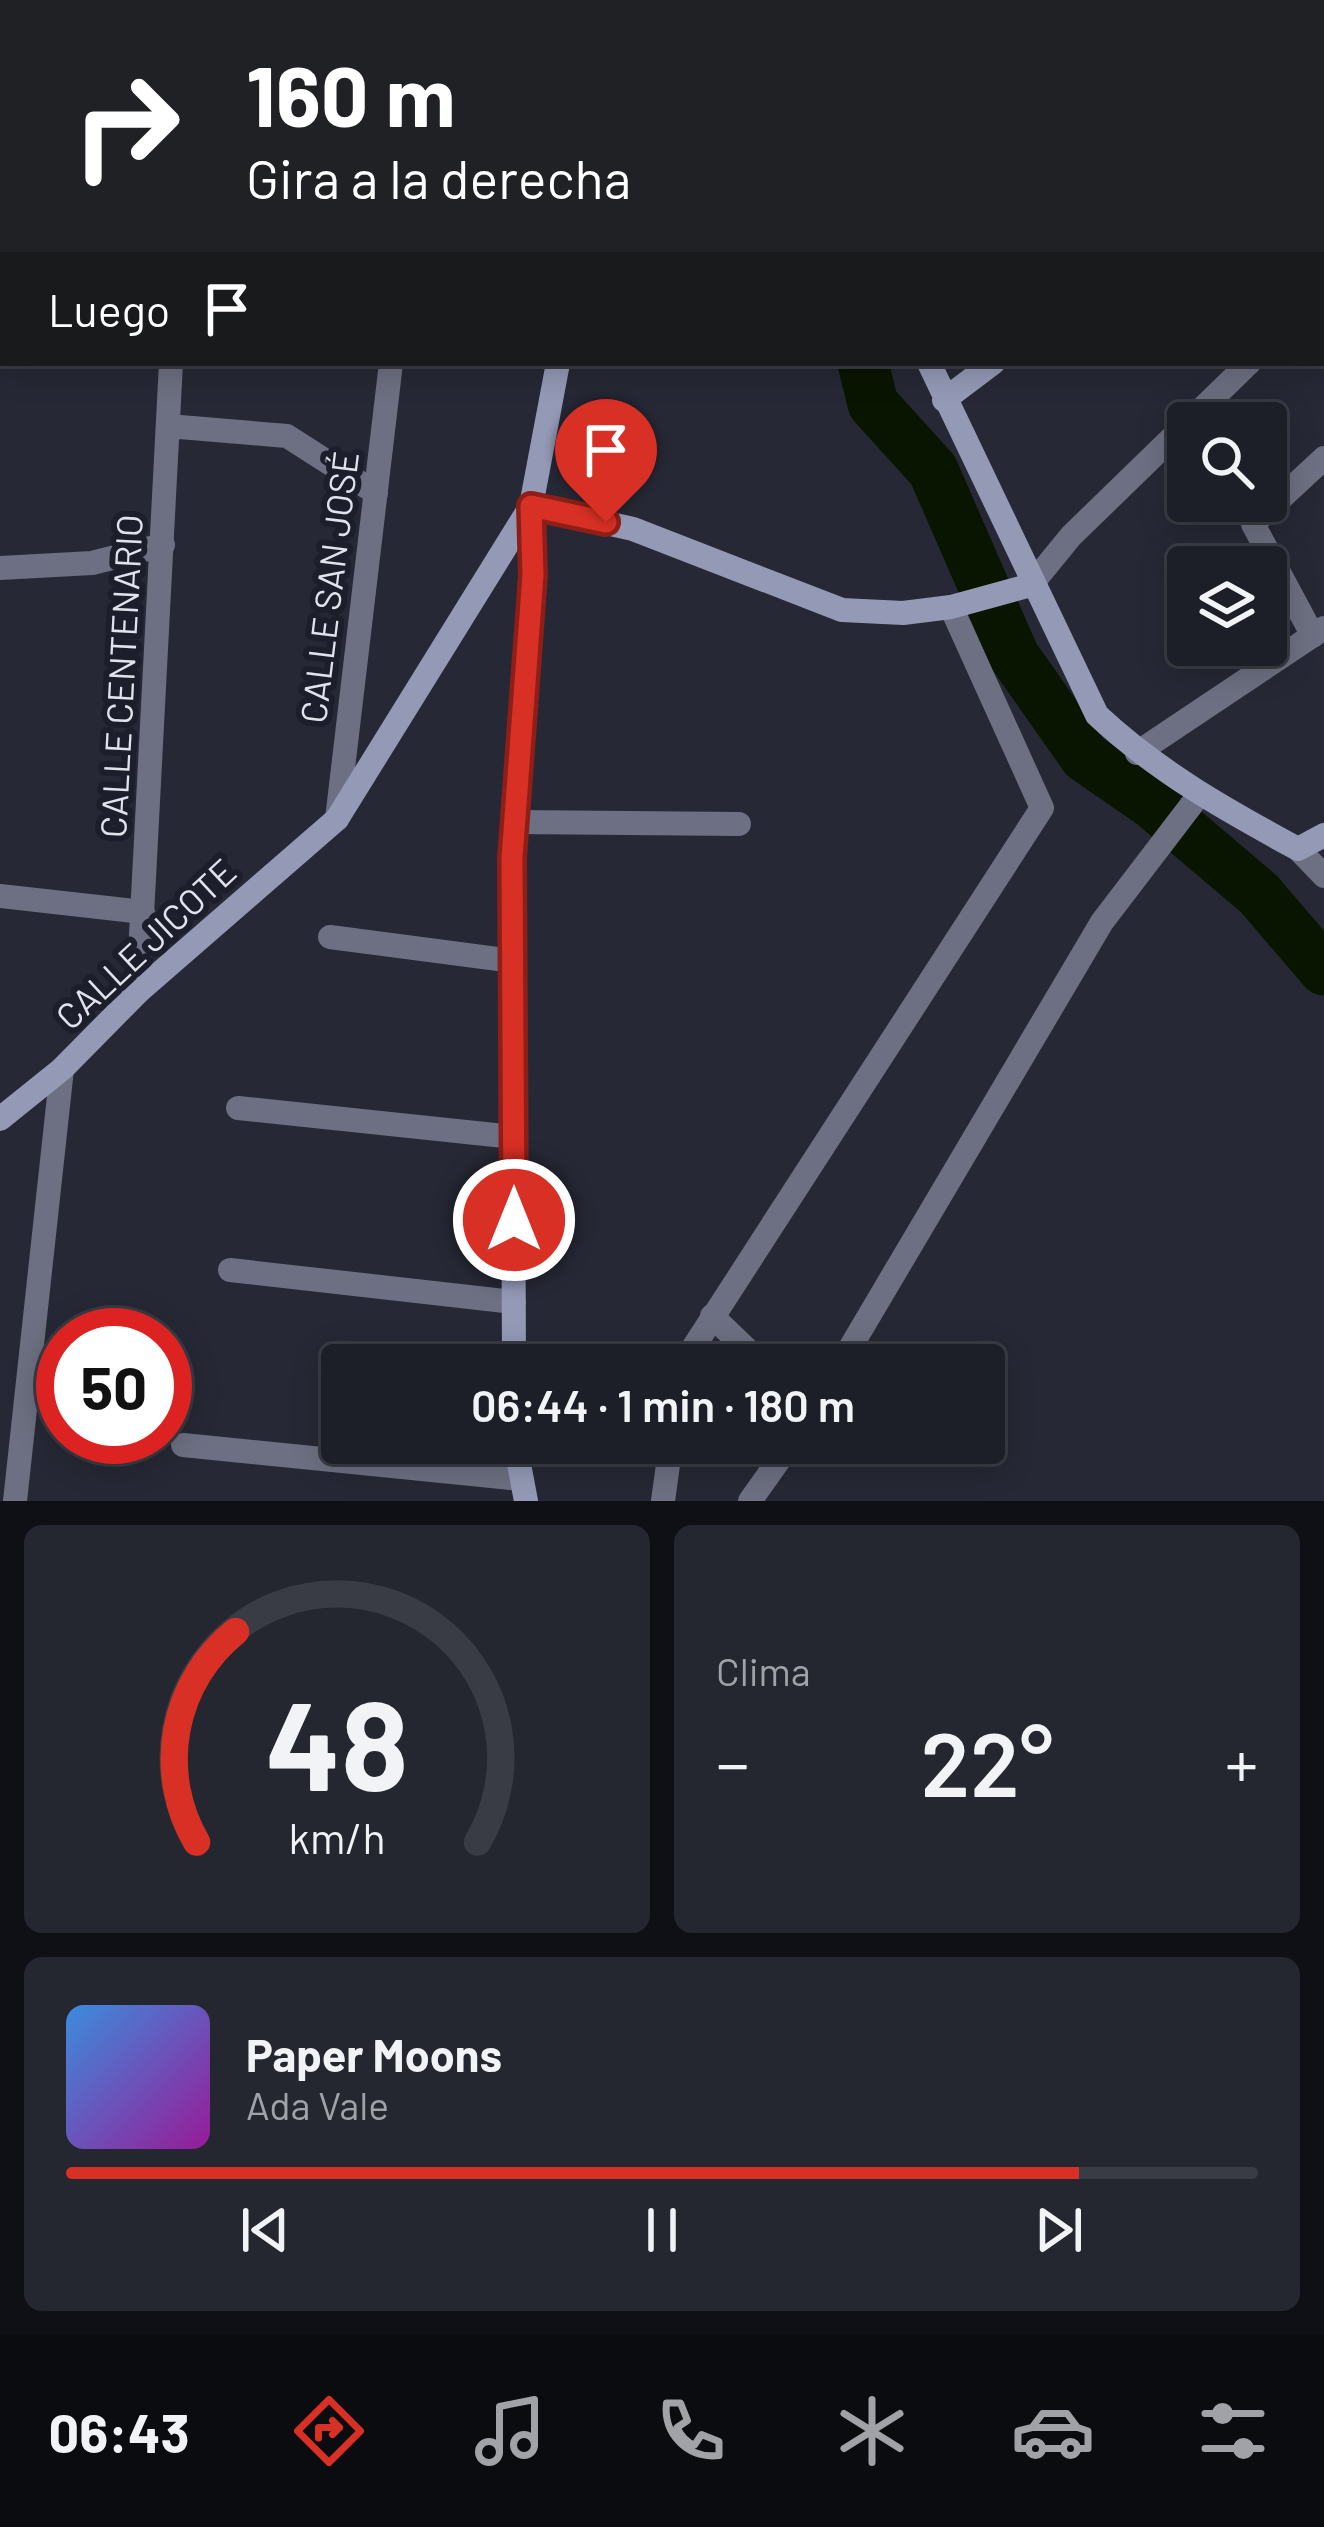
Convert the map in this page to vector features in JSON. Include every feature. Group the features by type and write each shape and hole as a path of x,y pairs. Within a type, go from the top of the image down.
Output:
{"main road":[{"path":"514,1344 515,822 533,575 531,506 557,366"},
{"path":"930,366 1097,716 1137,753 1199,795 1298,849 1324,835"},
{"path":"944,400 990,366"},
{"path":"531,506 633,529 842,610 903,613 951,607 1031,585"},
{"name":"CALLE JICOTE","path":"0,1118 62,1069 138,992 337,819 531,506"}],"street":[{"name":"CALLE CENTENARIO","path":"138,992 171,366"},
{"name":"CALLE SAN JOSÉ","path":"337,819 391,366"},
{"path":"1221,402 1247,366"},
{"path":"168,426 287,436 376,493"},
{"path":"1031,585 1072,536 1167,453"},
{"path":"1287,485 1324,458"},
{"path":"1137,753 1318,632 1257,522"},
{"path":"0,568 92,563 164,545"},
{"path":"695,1344 1042,808 951,607"},
{"path":"852,1344 1102,922 1199,795"},
{"path":"515,822 739,824"},
{"path":"1298,849 1324,877"},
{"path":"0,896 143,912"},
{"path":"329,937 513,961"},
{"path":"15,1501 62,1069"},
{"path":"238,1108 513,1137"},
{"path":"230,1270 514,1302"},
{"path":"712,1316 741,1344"},
{"path":"192,1446 524,1490"},
{"path":"663,1501 668,1464"},
{"path":"750,1501 776,1464"}],"waterway":[{"path":"864,366 873,404 933,470 1014,656 1085,757 1153,804 1259,894 1324,970"}],"route":[{"path":"514,1220 512,858 533,575 531,506 606,522"}]}
